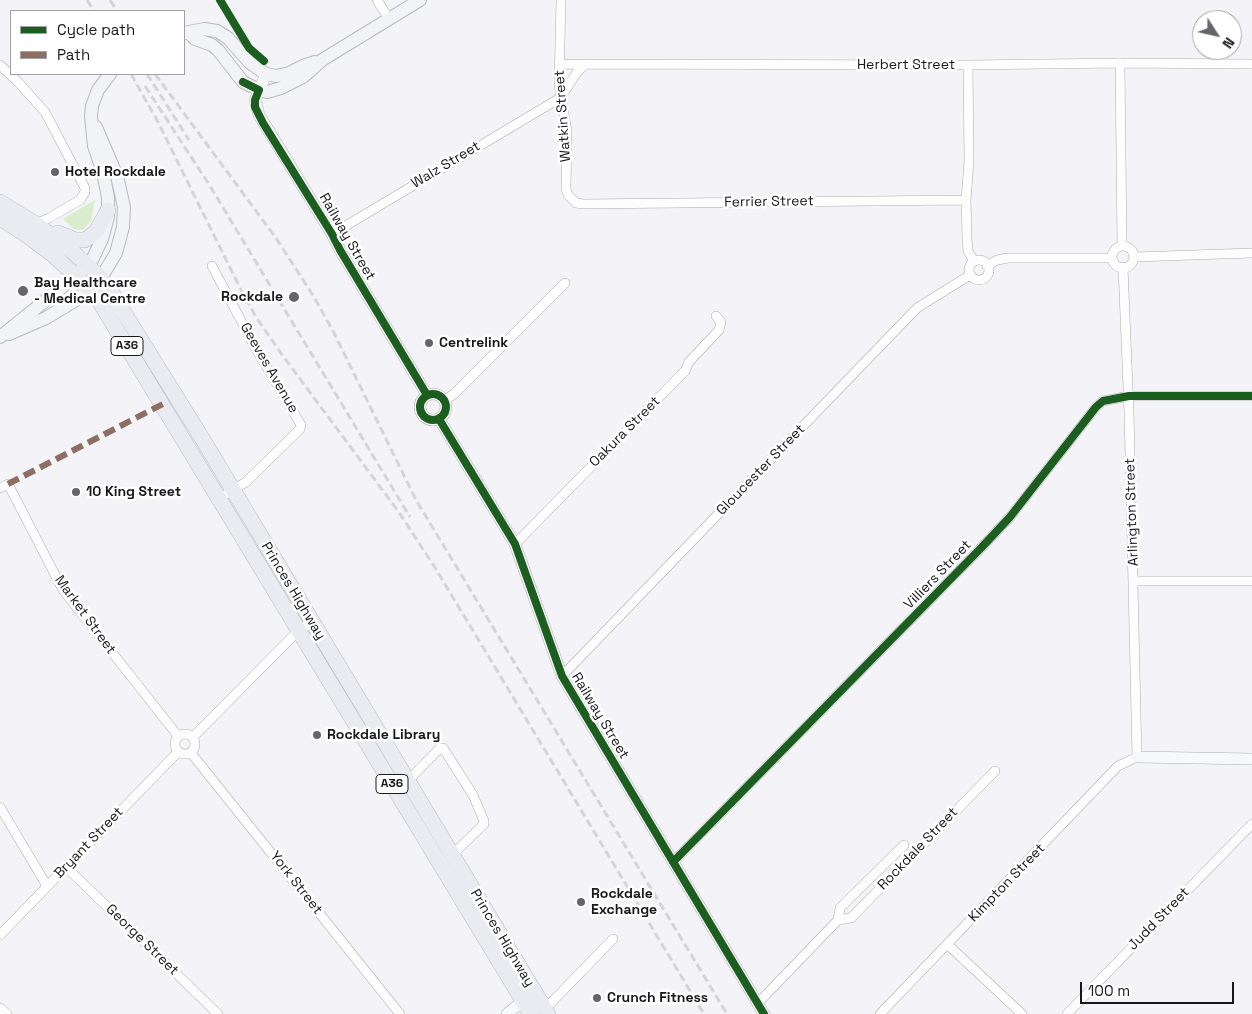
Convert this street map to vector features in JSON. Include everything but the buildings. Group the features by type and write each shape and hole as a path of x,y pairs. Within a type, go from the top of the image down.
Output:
{"highway":[{"name":"Princes Highway","path":"0,202 36,224 88,265 101,278 113,295 233,490 306,625 402,786 529,996 541,1012"},
{"path":"36,224 80,241 85,240 96,232 108,210"},
{"name":"Princes Highway","path":"0,218 40,244 90,289 104,308 220,498 306,625"}],"main road":[{"path":"186,33 195,39 212,45 218,50 243,82 267,92 290,84 302,77 322,60 420,0"},
{"path":"186,33 204,29 217,31 228,38 249,62 266,74 276,76 287,74 322,60"},
{"path":"91,116 117,176 124,207 120,239 114,257 101,278 76,300 55,314 31,326 0,337 76,276 88,265 97,251 102,239 108,210 105,181 92,137 91,116 92,106 98,90 109,75"}],"street":[{"path":"377,0 389,19"},
{"name":"Watkin Street","path":"561,0 560,98 567,131 566,189 572,201"},
{"path":"1120,63 1122,246"},
{"name":"Herbert Street","path":"559,64 1252,64"},
{"path":"560,98 578,71 586,64"},
{"path":"0,65 10,74"},
{"path":"968,65 969,161 966,200 968,251 974,261"},
{"path":"259,90 266,74"},
{"path":"11,75 45,112 85,188 85,192 80,200 36,224"},
{"name":"Railway Street","path":"259,90 255,100 259,115 427,395"},
{"name":"Walz Street","path":"332,234 560,98"},
{"name":"Ferrier Street","path":"572,201 583,204 966,200"},
{"path":"1112,258 1115,250 1122,246 1130,248 1134,257"},
{"path":"1134,257 1252,253"},
{"path":"1112,258 1116,264 1123,267 1130,264 1134,257"},
{"path":"988,266 997,260 1008,258 1112,258"},
{"path":"979,260 988,266 988,273 983,278 976,279 970,275 970,265 974,261 979,260"},
{"name":"Geeves Avenue","path":"212,266 301,425 300,429 246,482 220,498"},
{"name":"Arlington Street","path":"1123,267 1129,396 1137,757"},
{"name":"Gloucester Street","path":"562,676 917,308 970,275"},
{"path":"445,400 454,394 565,282"},
{"name":"Oakura Street","path":"515,544 685,371 689,362 719,330 721,322 716,316"},
{"path":"427,395 439,395 445,400 445,413 439,419 430,420 423,415 420,407 421,402 427,395"},
{"name":"Villiers Street","path":"673,862 1005,523 1096,407 1103,401 1129,396 1252,396"},
{"name":"Railway Street","path":"439,419 515,544 562,676 764,1014"},
{"name":"Market Street","path":"4,486 63,590 178,736"},
{"path":"1134,581 1252,581"},
{"path":"193,737 306,625"},
{"path":"187,734 193,737 196,743 191,753 185,755 178,752 175,746 178,736 187,734"},
{"path":"402,786 440,748 443,748 473,795 484,824 446,859"},
{"name":"Bryant Street","path":"0,935 178,752"},
{"name":"York Street","path":"191,753 400,1014"},
{"path":"1137,757 1252,758"},
{"name":"Kimpton Street","path":"880,1014 1118,766 1137,757"},
{"name":"Rockdale Street","path":"838,920 851,918 995,771"},
{"path":"0,807 47,886"},
{"name":"Judd Street","path":"1067,1014 1252,824"},
{"name":"Rockdale Street","path":"758,1003 838,920 840,908 904,844"},
{"name":"George Street","path":"66,867 218,1014"},
{"path":"541,1012 613,939"},
{"path":"947,944 1022,1014"},
{"path":"507,1014 529,996"},
{"path":"0,1008 7,1014"}],"green space":[{"path":"95,200 91,221 84,229 74,229 63,219"}],"railway":[{"path":"87,0 93,10"},
{"path":"110,0 116,10"},
{"path":"132,75 158,122 256,317 398,511 434,566 704,1014"},
{"path":"148,75 189,140"},
{"path":"156,75 276,238 314,297 333,331 416,500 727,1014"},
{"path":"145,86 210,186 410,517"}],"marked path":[{"path":"8,484 163,404"}],"cycle path":[{"path":"220,0 249,48 264,61"},
{"path":"243,82 259,90 255,100 255,107 263,123 332,234 427,395"},
{"path":"433,394 442,398 446,407 442,416 433,420 424,416 420,407 424,398 433,394"},
{"path":"673,862 1010,517 1096,407 1103,401 1129,396 1252,396"},
{"path":"439,419 515,544 562,676 764,1014"}],"place":[{"name":"Hotel Rockdale","path":"55,172"},
{"name":"Bay Healthcare - Medical Centre","path":"23,291"},
{"name":"Rockdale","path":"294,297"},
{"name":"Centrelink","path":"429,343"},
{"name":"10 King Street","path":"76,492"},
{"name":"Rockdale Library","path":"317,735"},
{"name":"Rockdale Exchange","path":"581,902"},
{"name":"Crunch Fitness","path":"597,998"}]}
